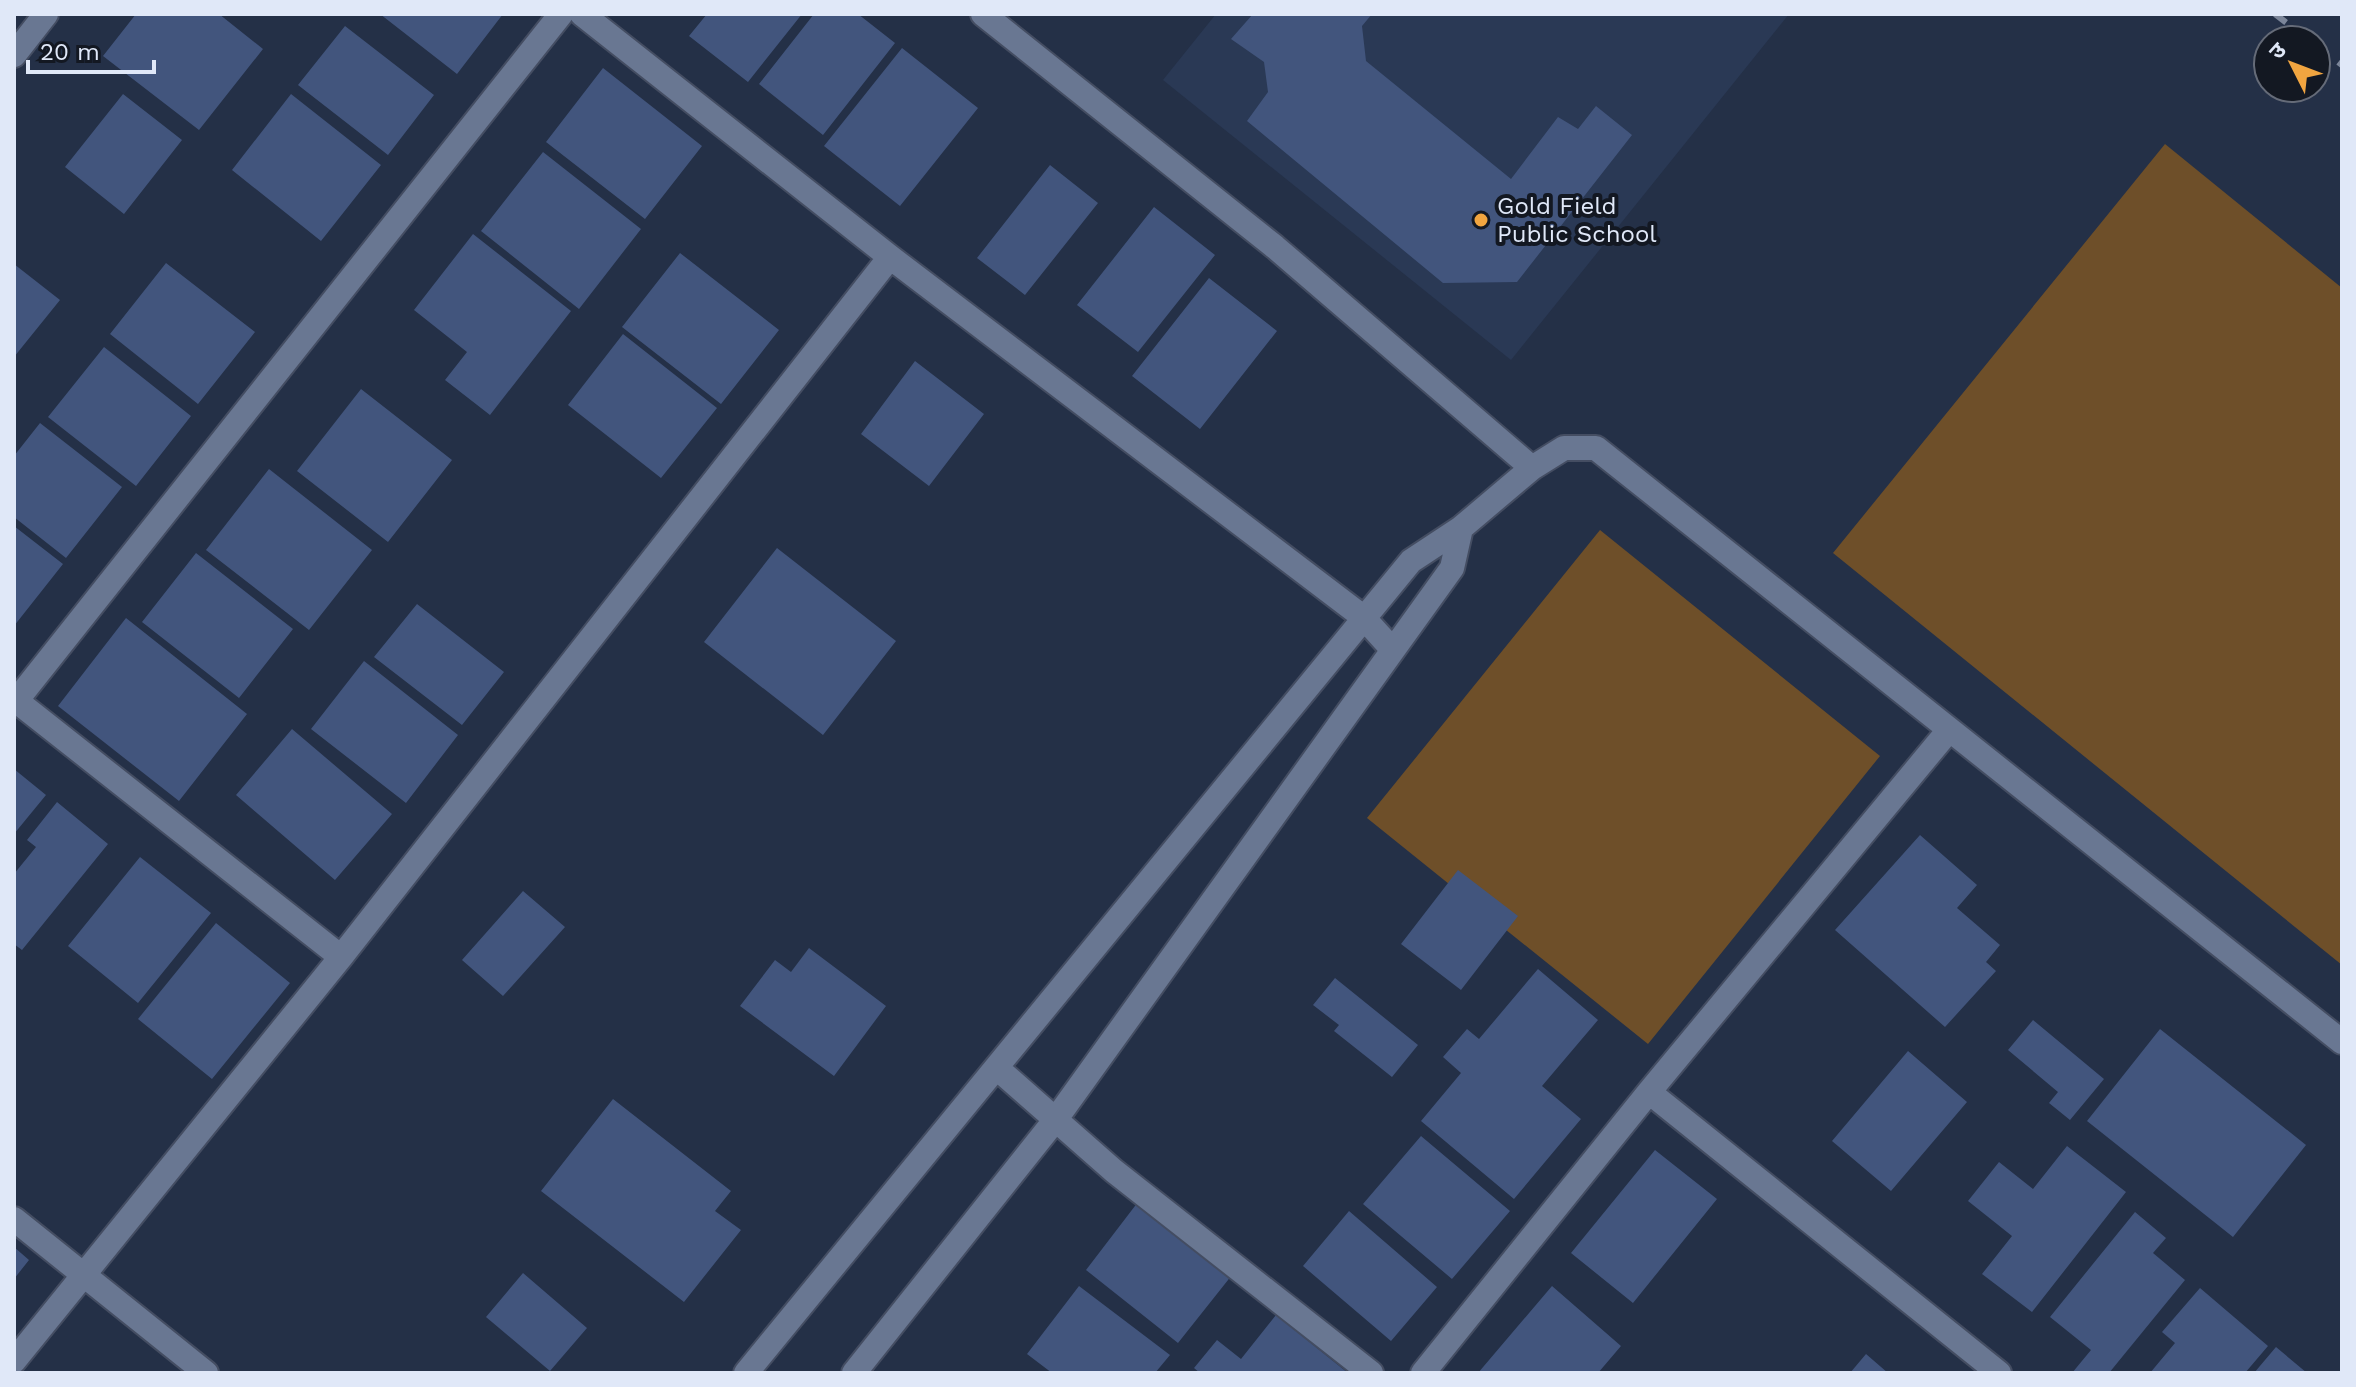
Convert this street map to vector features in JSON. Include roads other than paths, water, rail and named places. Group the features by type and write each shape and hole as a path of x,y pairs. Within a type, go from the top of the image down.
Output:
{"street":[{"path":"14,55 46,14"},
{"path":"341,957 15,700 561,14"},
{"path":"582,14 890,257 1363,617 1392,649"},
{"path":"983,14 1275,247 1532,468"},
{"path":"14,1361 341,957 890,257"},
{"path":"746,1373 1411,561 1461,528 1532,468 1564,448 1596,448 2342,1042"},
{"path":"854,1373 1056,1119 1452,568 1461,528"},
{"path":"1423,1373 1649,1092 1949,730"},
{"path":"998,1069 1114,1171 1371,1373"},
{"path":"1649,1092 1999,1373"},
{"path":"14,1219 206,1373"}],"railway":[{"path":"2275,14 2288,24"},
{"path":"2332,57 2342,65"}],"place":[{"name":"Gold Field Public School","path":"1481,220"}]}
